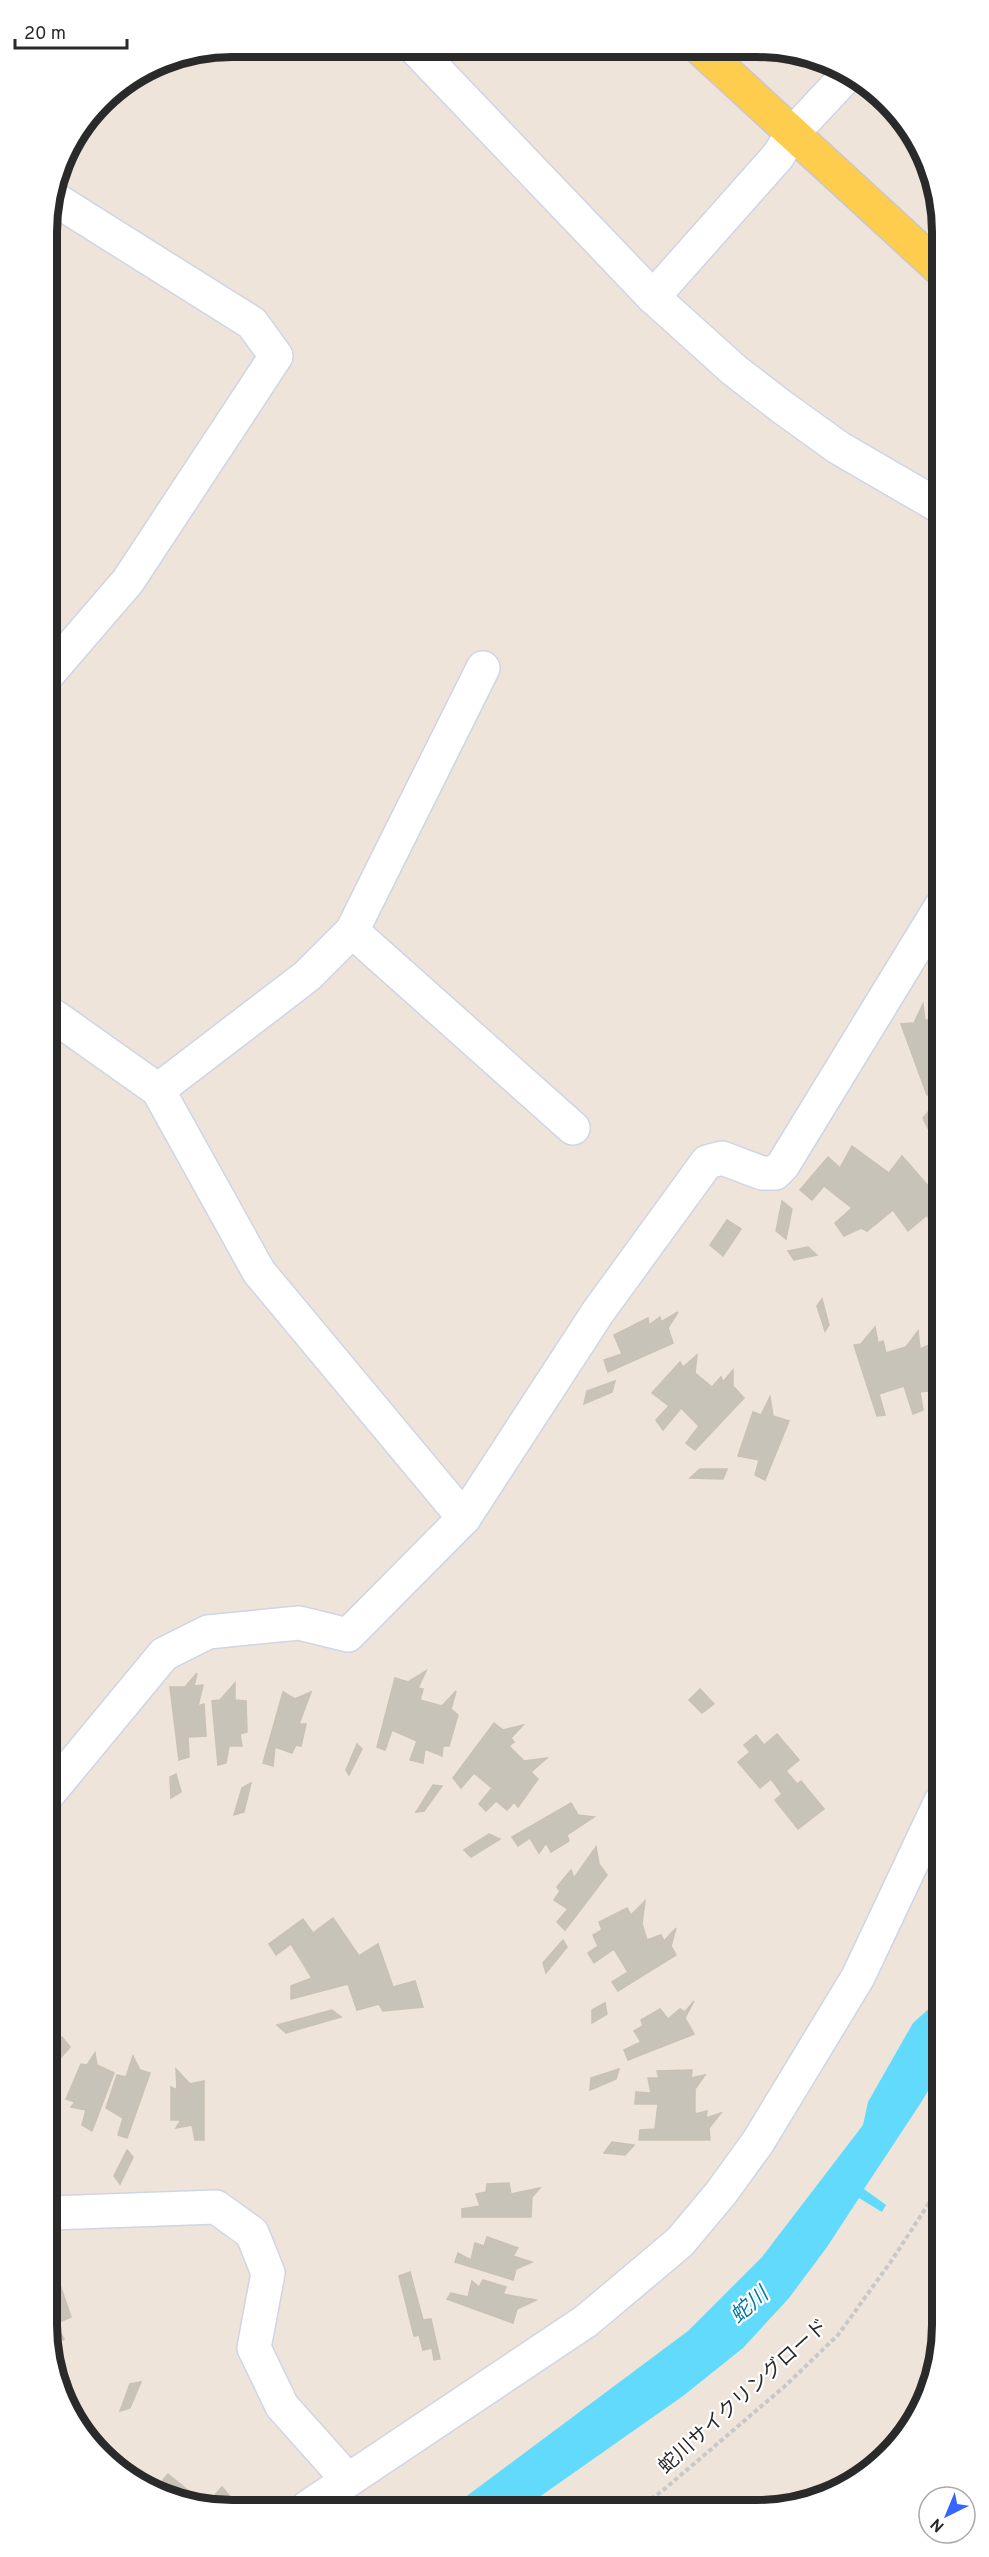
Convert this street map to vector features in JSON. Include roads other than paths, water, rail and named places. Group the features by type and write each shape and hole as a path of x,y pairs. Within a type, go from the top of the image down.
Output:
{"main road":[{"path":"710,57 932,262"}],"street":[{"path":"424,57 653,297 734,370 782,408 839,448 932,502"},
{"path":"653,297 778,156 792,134 843,80"},
{"path":"57,664 128,581 276,356 252,322 60,202"},
{"path":"158,1090 307,976 352,931 483,668"},
{"path":"57,1782 164,1654 208,1632 299,1623 348,1635 464,1518 598,1312 707,1162 722,1158 762,1173 775,1173 783,1165 932,921"},
{"path":"352,931 573,1128"},
{"path":"57,1018 158,1090 259,1272 464,1518"},
{"path":"318,2500 586,2321 680,2241 721,2193 758,2142 853,1987 902,1888 932,1820"},
{"path":"57,2213 216,2206 252,2234 268,2273 254,2348 282,2406 348,2480"}],"water":[{"name":"蛇川","path":"932,2006 932,2084 864,2189 886,2205 882,2212 859,2198 827,2247 789,2298 743,2348 683,2396 535,2500 461,2500 688,2331 762,2257 863,2125 868,2102 913,2023"}]}
